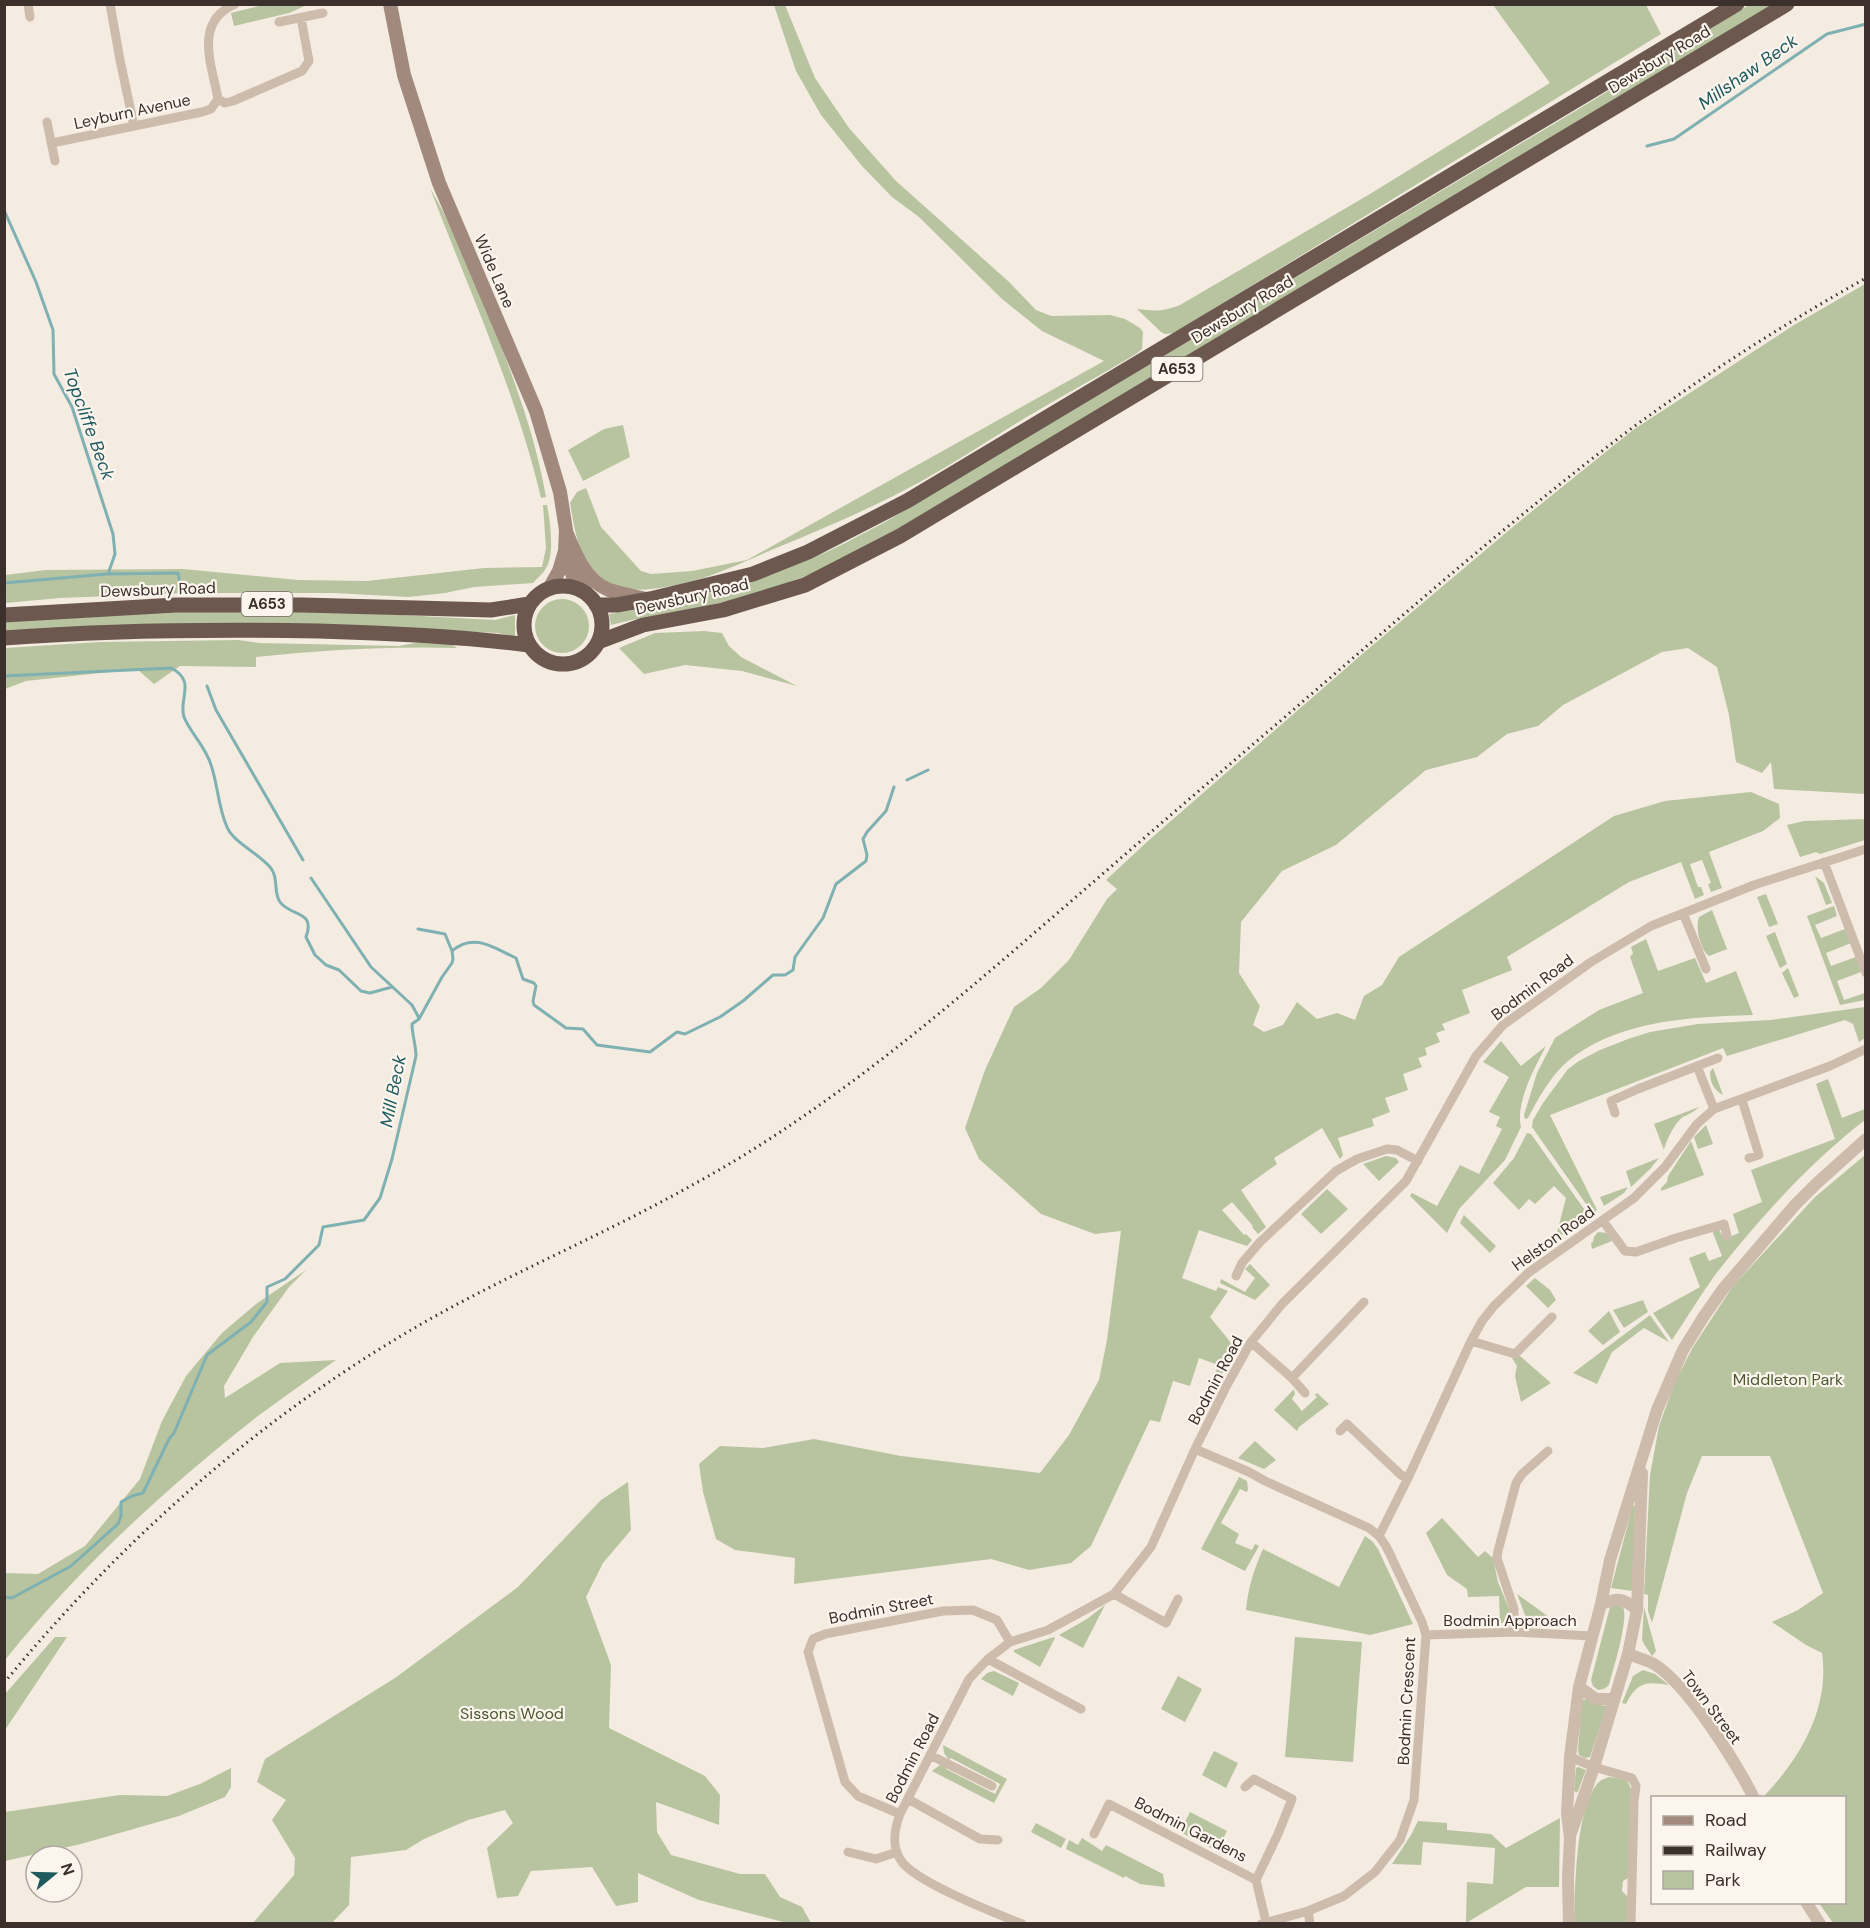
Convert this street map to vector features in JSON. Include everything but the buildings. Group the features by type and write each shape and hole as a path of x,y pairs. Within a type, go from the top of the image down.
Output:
{"highway":[{"name":"Dewsbury Road","path":"4,615 176,605 303,605 491,610 529,604 541,592 559,586 581,590 593,601 617,605 753,574 808,552 907,501 1737,4"},
{"name":"Dewsbury Road","path":"4,638 60,634 248,630 404,634 529,645 540,658 565,665 581,660 594,649 598,642 643,625 723,610 805,585 900,536 1787,4"},
{"path":"593,601 601,617 602,630 598,642"},
{"path":"529,604 523,624 529,645"}],"main road":[{"name":"Wide Lane","path":"390,4 404,75 439,183 536,411 560,492 566,530 565,551 559,571 549,588"},
{"path":"566,530 582,567 596,581 608,590 650,599"},
{"name":"Wide Lane","path":"565,551 573,576 593,601"}],"street":[{"path":"28,4 30,17"},
{"path":"110,4 134,126"},
{"path":"218,99 207,42 212,23 224,9 235,4"},
{"path":"279,22 323,13"},
{"name":"Leyburn Avenue","path":"52,143 211,109 218,99 225,103 233,101 302,71 309,61 301,18"},
{"path":"47,122 55,161"},
{"name":"Bodmin Road","path":"897,1852 894,1840 895,1826 969,1679 988,1659 1010,1642 1048,1630 1114,1593 1151,1547 1195,1449 1251,1342 1282,1304 1406,1181 1476,1056 1503,1026 1608,952 1651,926 1751,886 1866,849"},
{"path":"1824,862 1866,973"},
{"path":"1683,914 1706,969"},
{"name":"Helston Road","path":"1379,1536 1471,1341 1494,1306 1528,1273 1634,1198 1665,1167 1697,1124 1714,1109 1830,1066 1866,1048"},
{"path":"1615,1113 1611,1101 1718,1058"},
{"path":"1697,1066 1714,1109"},
{"path":"1742,1100 1759,1155 1749,1158"},
{"path":"1569,1923 1570,1838 1567,1814 1570,1756 1580,1687 1610,1560 1657,1410 1678,1361 1704,1316 1737,1272 1815,1184 1866,1139"},
{"path":"1236,1276 1242,1263 1260,1242 1336,1171 1358,1159 1387,1149 1397,1150 1418,1161"},
{"path":"1603,1221 1625,1251 1636,1252 1724,1224 1727,1236"},
{"path":"1292,1378 1364,1302"},
{"path":"1471,1341 1515,1354 1552,1317"},
{"path":"1251,1342 1292,1378 1305,1393"},
{"path":"1341,1431 1347,1424 1401,1475 1408,1478"},
{"path":"1195,1449 1369,1528 1379,1536"},
{"path":"1514,1632 1514,1609 1497,1558 1498,1551 1516,1483 1522,1474 1548,1452"},
{"path":"1570,1838 1628,1654 1637,1610 1643,1457"},
{"name":"Bodmin Crescent","path":"1264,1923 1308,1911 1344,1896 1375,1872 1400,1840 1414,1800 1426,1635 1379,1536"},
{"path":"1114,1593 1166,1623 1178,1599"},
{"path":"1601,1604 1616,1599 1626,1601 1637,1610"},
{"name":"Bodmin Street","path":"900,1814 858,1796 845,1782 808,1652 813,1639 825,1634 943,1611 973,1610 997,1620 1010,1642"},
{"name":"Bodmin Approach","path":"1426,1635 1514,1632 1592,1636"},
{"name":"Town Street","path":"1628,1654 1652,1664 1668,1675 1697,1708 1753,1796"},
{"path":"988,1659 1081,1709"},
{"path":"1580,1687 1596,1699 1613,1699"},
{"path":"930,1755 992,1786"},
{"path":"1570,1756 1594,1767 1632,1778 1636,1786 1631,1923"},
{"path":"1245,1788 1254,1779 1292,1799 1256,1880 1264,1923"},
{"path":"908,1799 980,1839 998,1840"},
{"name":"Bodmin Gardens","path":"1094,1834 1110,1804 1256,1880"},
{"path":"848,1852 876,1859 897,1852 903,1863 924,1880 998,1919 1022,1923"},
{"path":"1807,1904 1820,1923"},
{"path":"1308,1911 1310,1923"}],"green space":[{"path":"267,4 307,5 289,13 234,26 231,13"},
{"path":"774,5 785,5 815,78 849,128 896,181 1008,281 1036,310 1051,316 1110,315 1125,319 1143,332 1142,349 933,474 867,509 831,525 736,565 706,577 655,589 623,589 603,580 587,562 582,552 570,503 577,492 586,488 601,527 641,571 651,574 692,571 747,560 1104,361 1042,331 1002,299 919,217 892,197 862,166 821,115 796,71"},
{"path":"1493,5 1646,5 1661,34 1175,333 1161,332 1137,309 1158,310 1180,305 1370,194 1550,83"},
{"path":"1749,5 1776,5 878,544 809,575 755,594 611,625 609,614 685,599 782,570 827,552 885,522"},
{"path":"430,188 465,258 503,351 531,433 546,497 541,498 519,419"},
{"path":"1865,284 1865,794 1774,789 1771,762 1762,773 1736,762 1729,715 1717,667 1688,648 1662,652 1563,705 1538,726 1507,734 1477,757 1426,770 1336,845 1282,871 1241,922 1239,973 1260,1006 1253,1025 1264,1032 1283,1025 1297,1002 1317,1019 1337,1013 1355,1020 1364,996 1382,985 1399,957 1614,816 1665,801 1751,792 1779,804 1780,818 1763,831 1709,852 1722,888 1711,892 1708,884 1711,883 1702,860 1690,864 1698,887 1701,887 1704,895 1695,899 1681,862 1629,882 1507,957 1512,970 1462,990 1470,1013 1442,1024 1445,1030 1436,1033 1440,1042 1425,1048 1427,1055 1418,1058 1422,1067 1403,1074 1408,1090 1385,1098 1390,1112 1372,1119 1374,1126 1338,1138 1343,1155 1340,1159 1322,1128 1274,1158 1277,1164 1241,1190 1266,1227 1258,1234 1232,1202 1222,1210 1244,1235 1246,1234 1252,1240 1247,1246 1199,1230 1182,1278 1216,1291 1218,1287 1228,1291 1210,1317 1236,1349 1221,1376 1215,1375 1218,1365 1199,1358 1190,1386 1173,1381 1160,1422 1150,1420 1091,1546 1071,1563 1029,1570 991,1559 794,1584 795,1558 735,1550 716,1539 703,1492 699,1464 720,1446 763,1448 814,1439 901,1456 1040,1473 1069,1435 1099,1380 1107,1340 1121,1231 1095,1234 1041,1214 979,1159 965,1128 985,1070 1014,1007 1041,988 1069,960 1107,899 1117,889 1106,880 1367,650 1520,521 1633,430 1794,325"},
{"path":"623,425 630,457 583,481 568,450 604,429"},
{"path":"543,505 547,505 549,519 550,555 545,570 533,583 474,587 409,597 334,593 188,593 60,598 5,603 5,575 46,570 183,569 298,580 367,581 484,568 542,567 546,548"},
{"path":"562,599 572,601 581,607 587,616 589,626 587,636 581,645 572,651 562,653 552,651 543,645 537,636 535,626 537,616 543,607 552,601"},
{"path":"245,610 495,620 515,615 515,637 498,633 375,627 5,632 5,619"},
{"path":"704,631 722,633 729,646 741,657 797,686 742,671 685,665 644,674 619,648 655,633"},
{"path":"238,640 259,643 399,646 437,641 457,648 382,648 256,657 256,667 180,666 154,684 137,669 26,681 5,689 5,648 100,642"},
{"path":"1865,819 1865,840 1820,854 1816,852 1800,857 1787,825 1804,821"},
{"path":"1815,876 1824,883 1832,903 1826,905"},
{"path":"1766,894 1778,924 1769,927 1757,897"},
{"path":"1834,906 1837,916 1815,925 1821,938 1845,929 1851,943 1826,953 1831,966 1856,957 1861,972 1837,981 1844,1000 1865,993 1865,1000 1840,1005 1807,916"},
{"path":"1712,910 1727,949 1709,956 1701,943 1698,922 1699,917"},
{"path":"1775,932 1787,964 1780,968 1766,936"},
{"path":"1646,939 1658,971 1695,958 1706,983 1736,971 1753,1015 1705,1017 1656,1023 1609,1037 1588,1047 1568,1061 1556,1073 1528,1118 1525,1119 1524,1115 1537,1073 1555,1038 1599,1010 1643,993 1630,957 1633,953 1631,947"},
{"path":"1788,968 1799,996 1794,998 1782,973"},
{"path":"1865,1007 1865,1038 1859,1042 1853,1024 1845,1020 1727,1056 1723,1048 1550,1115 1597,1210 1593,1214 1532,1127 1533,1120 1543,1103 1568,1069 1600,1050 1628,1039 1650,1032 1698,1024 1771,1020"},
{"path":"1501,1041 1521,1066 1546,1046 1523,1096 1521,1127 1505,1160 1459,1209 1447,1233 1410,1196 1412,1193 1437,1206 1460,1165 1479,1174 1502,1129 1496,1126 1500,1117 1489,1112 1509,1077 1483,1062"},
{"path":"1713,1068 1723,1095 1712,1083 1710,1072"},
{"path":"1828,1079 1842,1118 1865,1109 1865,1120 1824,1154 1749,1233 1715,1275 1672,1340 1653,1313 1700,1287 1689,1258 1705,1252 1709,1261 1722,1256 1711,1228 1717,1226 1724,1239 1739,1233 1733,1214 1762,1202 1751,1170 1835,1139 1816,1084"},
{"path":"1699,1107 1677,1123 1664,1150 1654,1124"},
{"path":"1706,1125 1713,1144 1698,1149 1694,1137"},
{"path":"1527,1133 1531,1134 1589,1216 1555,1240 1566,1198 1554,1186 1535,1204 1529,1199 1519,1210 1493,1183 1514,1158"},
{"path":"1691,1141 1704,1175 1661,1191 1668,1176"},
{"name":"Middleton Park","path":"1865,1155 1865,1923 1833,1923 1820,1904 1846,1904 1846,1796 1765,1795 1790,1764 1810,1730 1822,1693 1823,1673 1822,1653 1772,1622 1798,1610 1823,1593 1770,1456 1702,1456 1687,1493 1652,1623 1648,1611 1648,1595 1644,1594 1650,1475 1659,1426 1675,1382 1693,1347 1733,1286 1815,1197"},
{"path":"1386,1156 1396,1158 1399,1162 1379,1181 1363,1164"},
{"path":"1659,1158 1650,1169 1631,1187 1626,1171"},
{"path":"1628,1187 1624,1193 1604,1206 1600,1197"},
{"path":"1327,1189 1348,1209 1321,1234 1301,1214"},
{"path":"1464,1215 1496,1246 1490,1253 1460,1223"},
{"path":"1598,1232 1607,1233 1612,1241 1592,1249 1591,1243"},
{"path":"1250,1264 1270,1285 1255,1300 1220,1283 1221,1279 1245,1292 1255,1278 1245,1269"},
{"path":"306,1270 289,1287 253,1337 224,1386 225,1398 280,1363 336,1360 258,1416 157,1501 62,1594 5,1660 5,1573 38,1574 85,1546 140,1479 162,1421 186,1376 222,1333 256,1304"},
{"path":"1535,1278 1550,1290 1556,1300 1548,1308 1526,1286"},
{"path":"1643,1300 1648,1312 1624,1328 1613,1310"},
{"path":"1609,1311 1620,1332 1603,1345 1588,1331"},
{"path":"1650,1315 1669,1342 1644,1328 1612,1352 1597,1384 1573,1373"},
{"path":"1520,1356 1551,1383 1521,1402 1515,1376 1517,1366 1512,1358"},
{"path":"1294,1389 1295,1394 1292,1399 1302,1411 1317,1397 1315,1395 1317,1393 1329,1404 1297,1431 1274,1410"},
{"path":"1255,1441 1276,1460 1264,1469 1238,1458"},
{"path":"1239,1477 1247,1481 1247,1492 1240,1489 1221,1523 1239,1534 1235,1543 1252,1550 1255,1544 1259,1546 1245,1571 1201,1549"},
{"name":"Sissons Wood","path":"628,1482 631,1530 603,1563 586,1597 611,1665 609,1728 705,1776 720,1795 719,1825 656,1802 657,1832 671,1855 740,1874 765,1874 780,1897 802,1907 811,1923 787,1923 699,1900 638,1873 638,1902 616,1906 592,1867 531,1871 518,1896 497,1898 487,1848 513,1823 505,1810 468,1820 424,1839 406,1850 351,1857 349,1905 332,1923 253,1923 294,1875 295,1858 272,1820 286,1800 257,1782 265,1759 395,1678 518,1587 601,1500"},
{"path":"1633,1505 1635,1506 1633,1591 1611,1588"},
{"path":"1442,1518 1478,1557 1485,1551 1493,1558 1498,1582 1510,1611 1504,1623 1500,1623 1499,1596 1468,1597 1467,1589 1447,1575 1426,1533"},
{"path":"1365,1536 1378,1549 1413,1624 1370,1635 1246,1610 1252,1579 1263,1549 1339,1587"},
{"path":"1517,1594 1560,1625 1535,1625 1527,1620"},
{"path":"1615,1604 1623,1607 1622,1633 1609,1685 1598,1690 1593,1686 1591,1680 1610,1607"},
{"path":"1105,1605 1083,1648 1059,1635 1087,1619"},
{"path":"1644,1607 1656,1651 1652,1656 1642,1639"},
{"path":"55,1637 67,1637 5,1730 5,1694"},
{"path":"1054,1637 1040,1667 1014,1652 1014,1650"},
{"path":"1295,1637 1362,1642 1353,1762 1285,1757"},
{"path":"1643,1670 1655,1674 1669,1685 1648,1683 1638,1687 1626,1704 1622,1703 1633,1676"},
{"path":"994,1671 1019,1683 1013,1696 981,1679 987,1673"},
{"path":"1178,1676 1202,1689 1185,1722 1161,1709"},
{"path":"1586,1699 1594,1704 1607,1706 1590,1757 1585,1758 1579,1755 1578,1750 1582,1701"},
{"path":"943,1745 1007,1779 994,1803 932,1771 940,1765 947,1767 946,1769 995,1794 1000,1784 951,1758 949,1760 944,1753"},
{"path":"1214,1751 1238,1763 1226,1788 1202,1775"},
{"path":"1578,1767 1586,1770 1576,1793 1574,1790"},
{"path":"231,1768 231,1787 225,1797 179,1816 81,1844 24,1844 24,1857 5,1861 5,1812 120,1795 167,1796 200,1784"},
{"path":"1609,1777 1627,1780 1631,1789 1628,1878 1623,1881 1622,1891 1627,1896 1628,1923 1575,1924 1578,1851 1585,1811 1597,1784"},
{"path":"1190,1812 1227,1831 1217,1851 1180,1832"},
{"path":"1560,1818 1559,1887 1526,1887 1466,1923 1467,1882 1493,1884 1495,1848 1423,1842 1421,1865 1392,1864 1418,1821 1447,1823 1447,1830 1491,1834 1506,1848"},
{"path":"1036,1823 1066,1839 1061,1848 1031,1832"},
{"path":"1082,1838 1102,1851 1106,1845 1163,1874 1165,1887 1140,1884 1125,1876 1124,1878 1066,1849 1069,1840 1078,1845"}],"waterway":[{"name":"Millshaw Beck","path":"1647,146 1674,139 1827,34 1866,24"},
{"name":"Topcliffe Beck","path":"4,210 36,282 53,330 54,374 72,407 113,534 115,554 108,574 178,573 180,583"},
{"path":"4,583 107,574"},
{"path":"4,676 171,668 179,673 185,684 184,717 209,758 222,812 230,832 273,871 280,902 308,922 306,937 315,955 326,965 339,970 361,991 370,993 392,987"},
{"name":"Topcliffe Beck","path":"207,686 216,710 303,860"},
{"name":"Mill Beck","path":"907,780 928,770"},
{"name":"Mill Beck","path":"4,1597 12,1598 71,1566 118,1524 121,1516 121,1502 143,1493 174,1433 207,1355 251,1322 267,1302 267,1287 285,1279 319,1245 323,1227 364,1220 380,1198 392,1159 416,1056 412,1024 419,1019 452,963 452,951 460,945 476,942 492,946 516,958 523,979 536,986 534,1005 566,1028 583,1029 597,1045 650,1052 677,1032 685,1034 720,1017 773,975 785,975 793,970 795,957 823,918 836,884 866,861 867,855 863,839 886,811 894,787"},
{"name":"Topcliffe Beck","path":"311,878 371,967 412,1005 419,1018"},
{"path":"418,929 445,934 452,951"}],"railway":[{"path":"4,1683 90,1586 136,1540 183,1496 284,1414 336,1377 428,1320 503,1280 619,1224 716,1172 759,1146 841,1090 893,1051 985,975 1445,579 1591,460 1715,370 1805,313 1866,278"}]}
